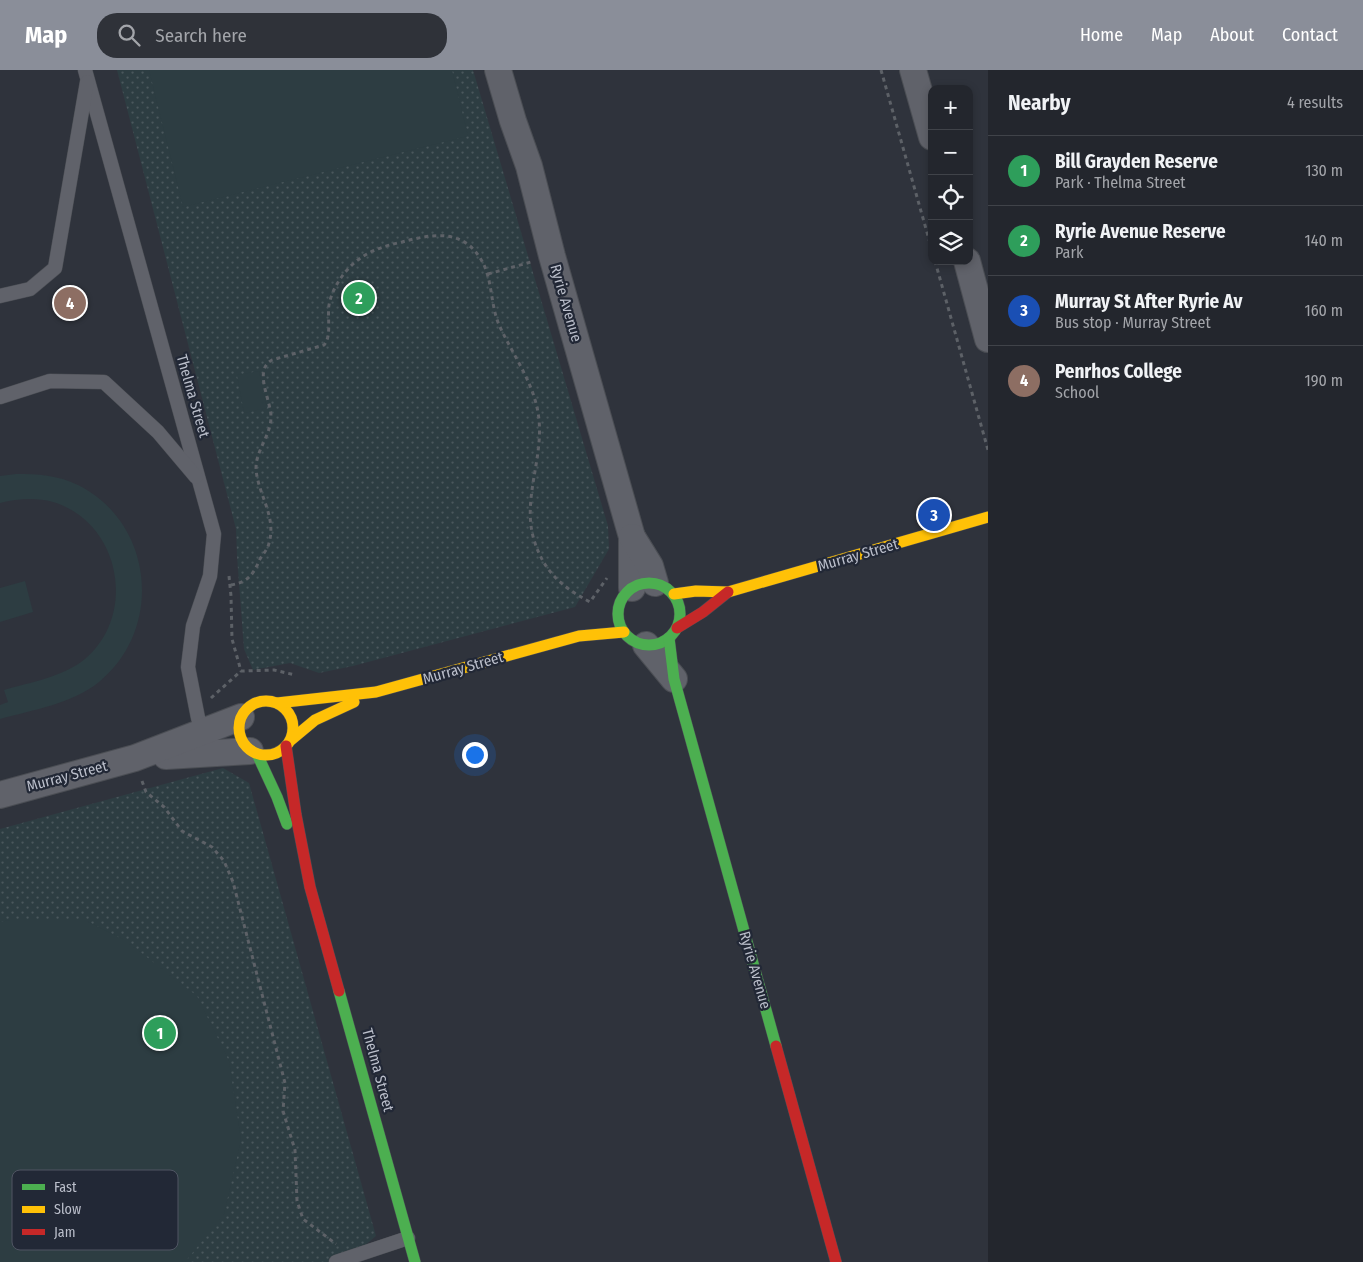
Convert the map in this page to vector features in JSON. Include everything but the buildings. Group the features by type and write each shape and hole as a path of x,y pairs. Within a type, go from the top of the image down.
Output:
{"main road":[{"name":"Murray Street","path":"638,598 696,591 728,592 988,518"},
{"name":"Murray Street","path":"277,703 376,692 579,636 646,638 677,628 703,612 728,592"},
{"path":"646,638 618,621 638,598 679,605 680,617 677,628"},
{"name":"Murray Street","path":"579,636 595,625"},
{"name":"Ryrie Avenue","path":"674,679 836,1262"},
{"name":"Murray Street","path":"289,743 315,720 376,692"},
{"path":"260,701 277,703 290,715 293,732 289,743 280,752 273,755 254,753 244,744 240,736 238,726 241,717 252,704 260,701"},
{"name":"Thelma Street","path":"289,743 296,816 310,886 415,1262"},
{"name":"Thelma Street","path":"254,753 277,797 310,886"}],"street":[{"name":"Ryrie Avenue","path":"498,70 529,166 552,256 632,537 638,598"},
{"path":"913,70 930,130"},
{"path":"968,265 988,339"},
{"name":"Ryrie Avenue","path":"646,638 674,679"},
{"name":"Murray Street","path":"0,795 135,758 241,717"},
{"name":"Murray Street","path":"135,758 254,753"}],"lane":[{"path":"0,296 30,289 55,268 86,74"},
{"name":"Thelma Street","path":"86,74 214,534 210,576 193,626 188,667 198,718 205,732"},
{"path":"0,397 50,381 104,382 158,432 200,482"},
{"path":"340,1261 408,1238"}],"path":[{"path":"881,70 928,236"},
{"path":"230,585 243,583 258,566 269,543 271,534 270,516 256,468 260,450 270,425 270,407 263,376 266,365 272,360 324,345 328,337 330,305 338,282 355,262 380,247 430,235 458,239 478,254 488,274 495,315 527,379 539,418 539,452 529,508 534,540 542,558 550,572 565,587 590,602 607,578"},
{"path":"488,274 552,256"},
{"path":"936,265 988,450"},
{"path":"135,758 146,792 164,807 182,831 212,847 224,861 233,882 285,1082 284,1111 295,1150 298,1201 303,1219 336,1242 340,1261"}],"shaded area":[{"path":"117,70 473,70 608,526 609,549 575,607 353,666 319,673 290,663 253,670 244,649 236,529"},
{"path":"149,70 452,70 468,136 183,207"},
{"path":"259,371 267,408 244,413 237,375"},
{"path":"16,474 40,475 63,479 78,485 103,502 122,524 135,550 141,578 141,606 134,634 120,660 99,682 77,696 64,701 0,719 0,705 8,702 4,690 57,675 85,659 102,640 112,618 116,595 114,571 107,549 94,529 76,513 53,502 40,499 0,503 0,476"},
{"path":"25,581 33,612 0,622 0,588"},
{"path":"223,768 249,783 376,1236 345,1262 0,1262 0,829"},
{"path":"10,920 85,920 126,941 197,996 229,1061 241,1140 224,1214 185,1262 0,1262 0,922"}],"traffic: fast":[{"path":"649,583 666,588 671,592 675,597 680,614 675,631 671,636 666,640 649,645 632,640 627,636 623,631 618,614 623,597 627,592 632,588 649,583"},
{"path":"669,638 674,679 776,1046"},
{"path":"257,754 287,824"},
{"path":"339,991 415,1262"}],"traffic: slow":[{"path":"674,594 696,591 728,592 988,517"},
{"path":"277,703 376,692 579,636 624,632"},
{"path":"261,701 271,701 281,705 289,713 293,728 289,743 281,751 271,755 261,755 251,751 243,743 239,733 239,723 243,713 251,705 261,701"},
{"path":"291,740 315,720 354,702"}],"traffic: jam":[{"path":"677,628 703,612 728,592"},
{"path":"286,746 296,815 310,887 339,991"},
{"path":"776,1046 836,1262"}],"place":[{"name":"Ryrie Avenue Reserve","path":"359,298"},
{"name":"Penrhos College","path":"70,303"},
{"name":"Murray St After Ryrie Av","path":"934,515"},
{"name":"Bill Grayden Reserve","path":"160,1033"}]}
